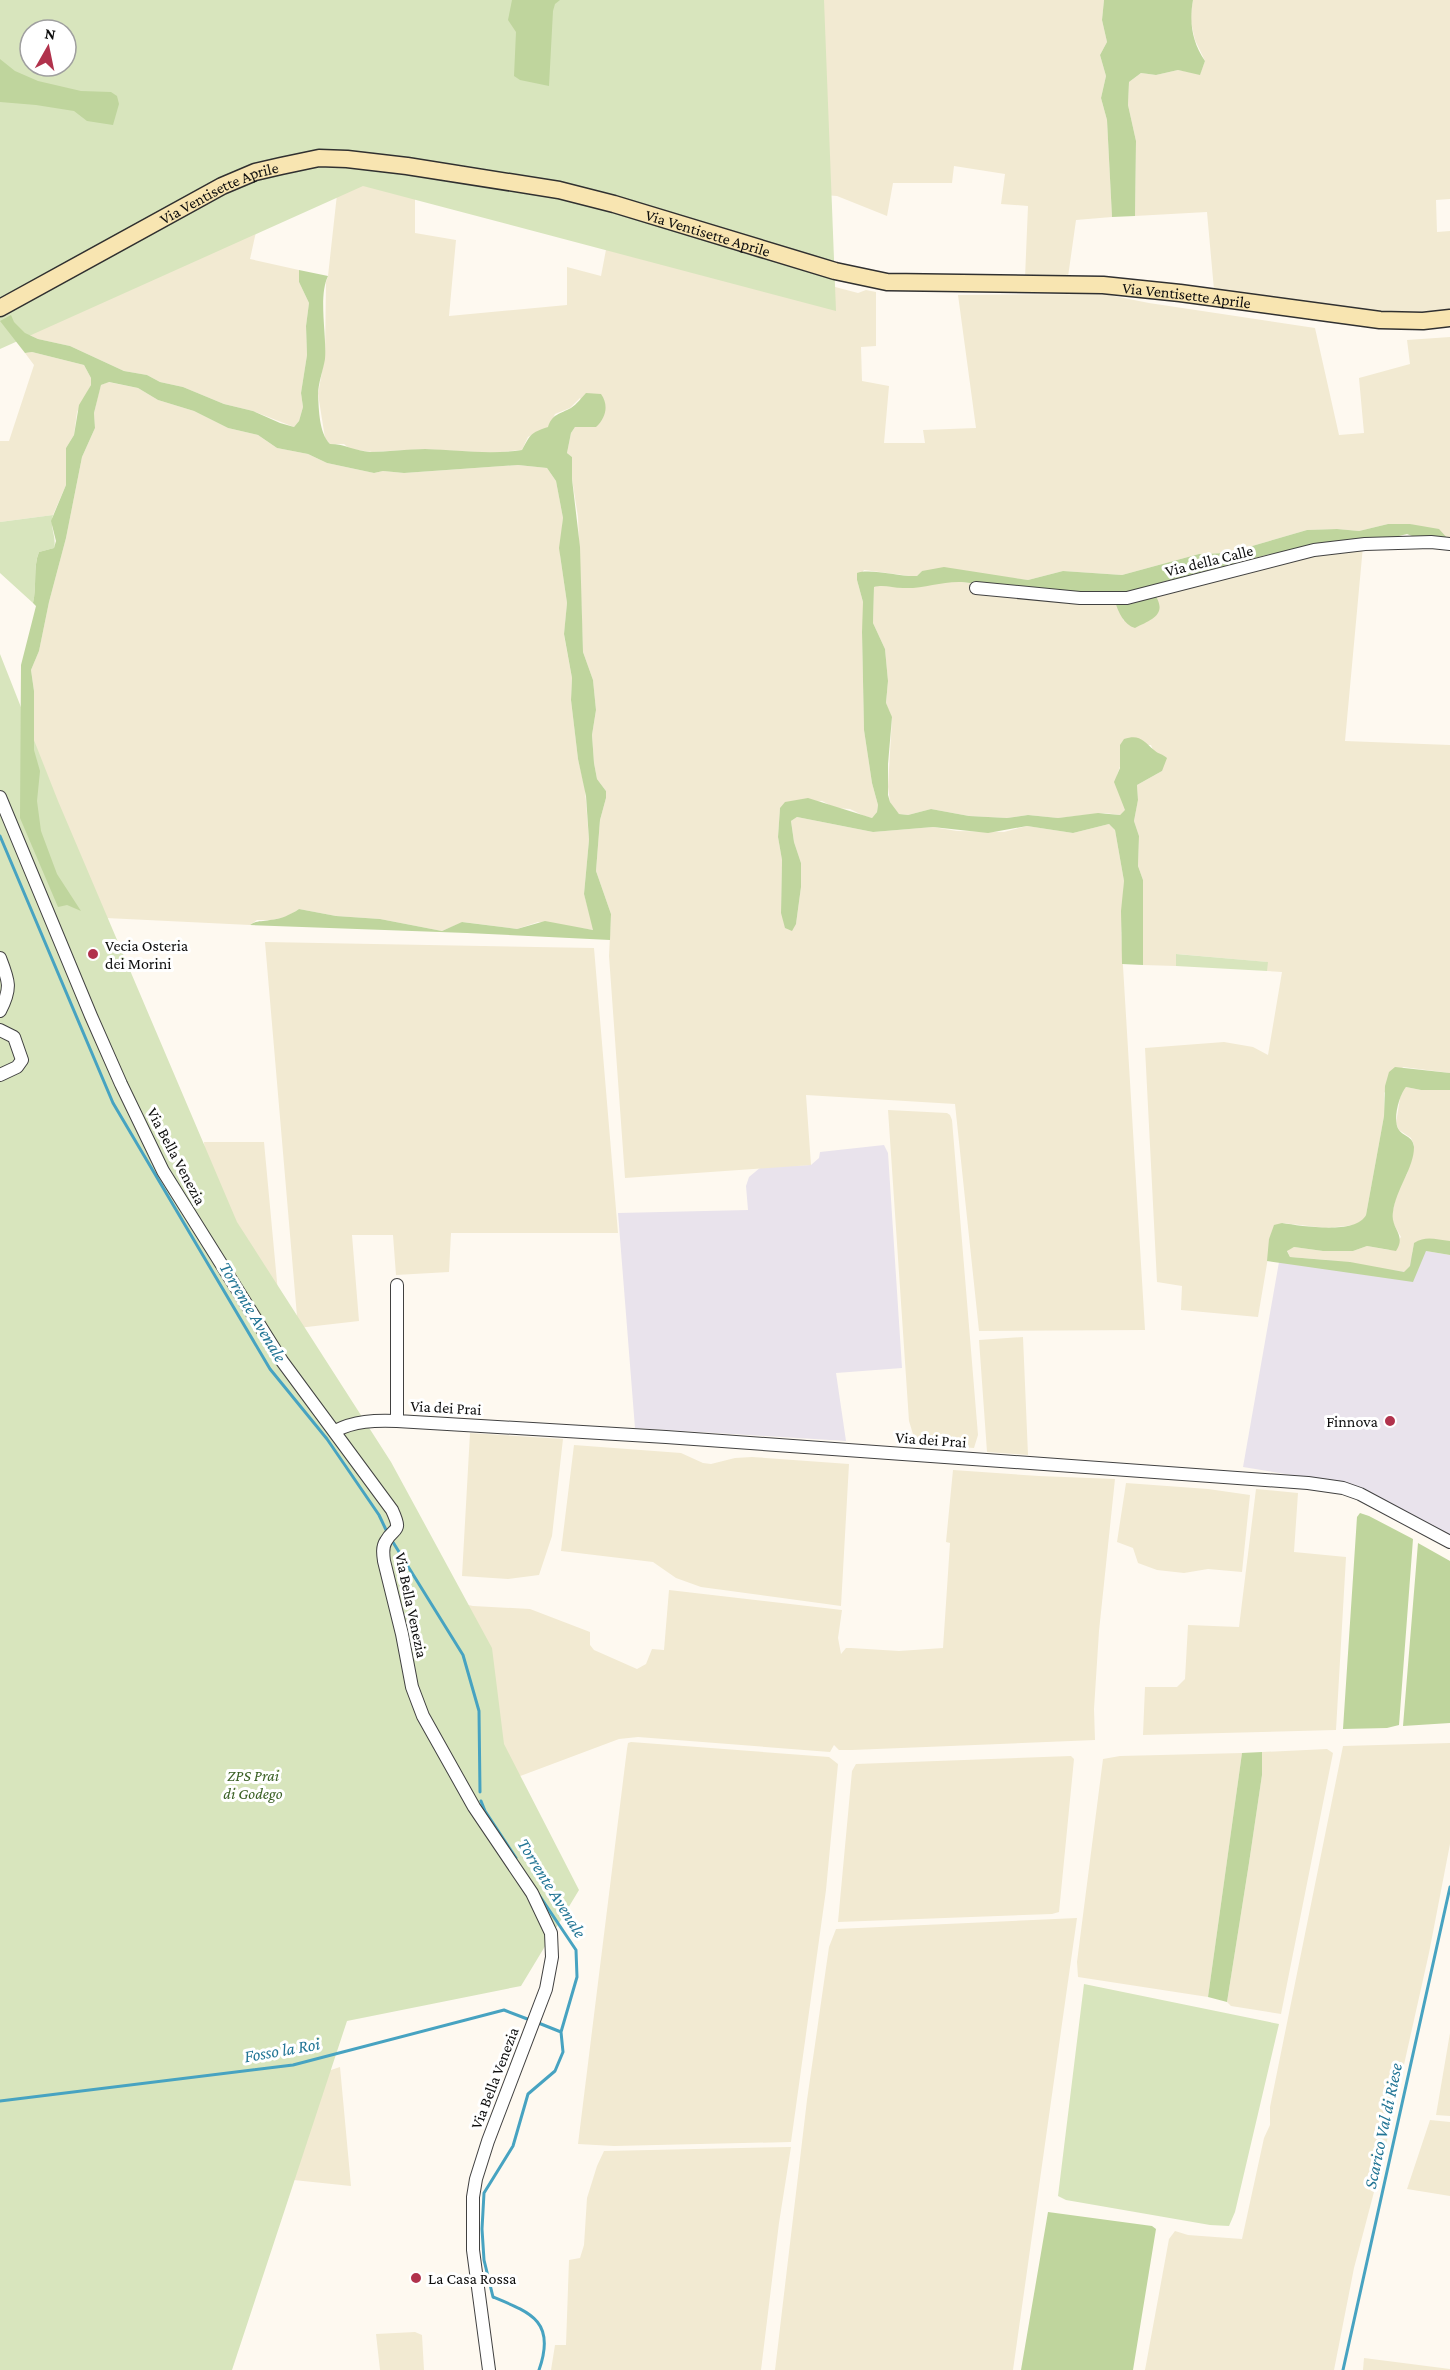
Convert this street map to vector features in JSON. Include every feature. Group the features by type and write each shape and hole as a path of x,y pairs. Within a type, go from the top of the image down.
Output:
{"main road":[{"name":"Via Ventisette Aprile","path":"0,308 222,186 255,172 319,158 407,166 559,189 835,271 887,282 1103,285 1380,320 1423,321 1450,318"}],"street":[{"name":"Via della Calle","path":"976,588 1080,598 1127,598 1314,550 1365,544 1431,542 1450,544"},
{"name":"Via Bella Venezia","path":"0,797 104,1045 163,1172 282,1361 392,1510 396,1519 392,1535 383,1551 384,1561 412,1686 423,1716 474,1807 532,1893 551,1933 551,1969 546,1989 480,2163 473,2197 473,2250 489,2370"},
{"path":"0,958 8,977 9,988 0,1011"},
{"path":"0,1030 14,1037 22,1060 18,1067 0,1075"},
{"name":"Via dei Prai","path":"397,1285 397,1421"},
{"name":"Via dei Prai","path":"335,1431 351,1424 379,1420 702,1439 1308,1483 1343,1488 1360,1494 1450,1542"}],"shaded area":[{"path":"578,0 1104,0 1102,20 1107,42 1100,55 1106,76 1101,98 1107,120 1112,217 1076,220 1068,277 1025,278 1028,206 1001,204 1005,174 954,166 952,183 893,183 887,216 837,196 797,193"},
{"path":"1193,0 1450,0 1450,199 1436,200 1437,232 1450,231 1450,312 1394,315 1214,290 1207,212 1135,216 1136,141 1128,105 1129,82 1141,73 1156,75 1178,70 1200,74 1205,61 1195,40 1190,18"},
{"path":"340,167 415,176 415,233 456,240 449,316 567,305 567,267 601,276 613,213 820,283 858,293 866,290 876,292 876,346 861,347 862,381 889,386 884,443 925,443 923,430 976,428 958,295 1104,294 1315,328 1339,435 1364,433 1359,378 1410,364 1407,340 1450,337 1450,542 1410,524 1388,524 1359,531 1307,530 1228,553 1199,554 1122,575 1063,571 1028,580 973,573 922,571 917,576 910,576 864,570 857,580 863,602 864,618 862,632 864,730 872,783 878,805 877,812 872,818 850,809 835,808 822,801 780,808 778,837 782,860 781,913 796,924 801,887 801,863 794,842 791,821 797,817 873,832 933,827 957,831 1004,832 1027,826 1073,833 1109,824 1115,830 1124,881 1121,933 1145,1330 979,1331 955,1104 806,1095 811,1165 625,1178 609,956 611,914 596,871 600,820 606,791 597,779 594,763 592,735 596,710 593,680 583,652 578,517 572,479 572,457 567,453 571,433 575,427 596,427 580,398 570,408 555,414 549,427 528,437 522,450 491,453 424,449 372,452 350,449 344,444 330,444 325,438 318,394 325,355 326,282"},
{"path":"267,182 250,259 299,270 299,282 309,303 306,326 307,355 301,393 303,407 299,421 294,427 253,411 224,404 183,387 160,382 147,375 124,371 70,346 38,339 25,333"},
{"path":"32,352 84,365 91,378 91,385 77,412 74,435 66,448 66,485 53,515 0,522 0,441 9,441 34,365 25,353"},
{"path":"108,382 138,388 158,400 194,411 228,428 258,435 277,448 308,454 327,463 374,473 518,465 547,468 556,481 563,518 560,555 567,603 564,635 572,678 571,700 578,759 585,789 589,840 584,894 594,930 538,922 517,929 463,922 442,931 380,919 336,916 299,909 286,917 257,920 250,925 106,918 34,750 34,691 31,670 39,651 66,538 82,457 95,428 94,413 99,392 101,385"},
{"path":"1363,546 1345,741 1450,745 1450,1073 1403,1067 1384,1093 1384,1116 1363,1222 1356,1225 1326,1228 1282,1223 1269,1239 1270,1246 1258,1317 1181,1310 1182,1286 1157,1282 1145,1048 1224,1042 1253,1047 1268,1055 1282,972 1267,971 1267,962 1177,954 1176,966 1143,965 1143,880 1138,866 1139,836 1134,821 1138,800 1137,785 1162,771 1151,745 1120,745 1122,761 1117,775 1126,810 1120,815 1105,813 1058,818 1028,815 1007,818 969,816 931,809 908,815 899,814 890,802 888,787 892,718 886,704 888,681 885,649 873,623 874,587 880,585 903,588 948,581 1115,601 1124,621 1163,582 1266,555 1303,549"},
{"path":"265,942 594,948 618,1233 451,1233 449,1272 396,1275 393,1235 352,1235 359,1321 298,1328"},
{"path":"1406,1087 1421,1090 1450,1090 1450,1241 1414,1243 1410,1266 1405,1272 1327,1260 1290,1257 1287,1250 1294,1247 1323,1251 1353,1251 1367,1246 1389,1250 1401,1237 1393,1223 1392,1215 1397,1192 1407,1174 1414,1145 1411,1138 1399,1130 1396,1123 1401,1092"},
{"path":"888,1110 947,1113 952,1120 978,1435 974,1448 916,1444 909,1421"},
{"path":"204,1142 264,1142 280,1314 212,1237"},
{"path":"884,1145 888,1153 902,1368 836,1373 846,1441 635,1428 618,1213 748,1210 746,1186 749,1177 761,1167 811,1165 819,1158 820,1152"},
{"path":"1426,1251 1450,1255 1450,1535 1354,1485 1243,1467 1279,1262 1296,1263"},
{"path":"1023,1337 1028,1455 987,1452 979,1340"},
{"path":"470,1433 563,1439 552,1536 539,1575 508,1579 462,1576"},
{"path":"574,1445 681,1453 703,1463 711,1464 735,1458 752,1457 849,1464 841,1606 701,1587 676,1578 653,1562 561,1551"},
{"path":"953,1470 1115,1479 1099,1631 1094,1709 1095,1740 852,1750 839,1750 834,1745 830,1752 638,1737 619,1739 491,1787 450,1601 473,1606 530,1609 590,1632 590,1645 594,1650 637,1669 646,1664 652,1649 664,1650 669,1590 842,1610 838,1638 841,1654 846,1648 899,1651 943,1648 950,1543 946,1542"},
{"path":"1126,1483 1208,1489 1250,1495 1242,1572 1208,1569 1184,1573 1157,1570 1138,1563 1133,1548 1117,1542"},
{"path":"1256,1489 1298,1493 1294,1552 1346,1557 1336,1730 1143,1735 1145,1687 1177,1687 1185,1679 1188,1625 1239,1627"},
{"path":"628,1743 829,1757 838,1764 826,1890 791,2142 614,2146 578,2144 627,1749"},
{"path":"1450,1743 1450,1844 1429,1953 1384,2154 1354,2268 1334,2370 1145,2370 1169,2239 1175,2231 1188,2235 1242,2239 1264,2138 1270,2125 1270,2107 1343,1746"},
{"path":"1327,1749 1333,1753 1281,2014 1231,2006 1227,2002 1262,1775 1262,1752"},
{"path":"1242,1753 1208,1997 1078,1977 1077,1962 1103,1759 1120,1756"},
{"path":"1071,1756 1074,1759 1059,1912 838,1922 852,1771 856,1764"},
{"path":"1077,1918 1013,2370 775,2370 807,2100 829,1947 836,1929"},
{"path":"1450,2033 1450,2116 1436,2115"},
{"path":"340,2067 351,2186 284,2179 316,2075"},
{"path":"1430,2120 1450,2122 1450,2196 1407,2189"},
{"path":"791,2147 761,2370 551,2370 555,2345 566,2345 569,2260 580,2258 584,2245 587,2198 604,2151"},
{"path":"415,2332 422,2335 424,2370 380,2370 376,2334"},
{"path":"1364,2358 1450,2369 1450,2370 1363,2370"}],"green space":[{"path":"0,0 824,0 836,311 363,186 0,349"},
{"path":"512,0 560,0 555,4 553,11 549,86 520,80 514,76 516,32 508,20"},
{"path":"1104,0 1193,0 1191,16 1193,32 1197,47 1205,61 1200,75 1178,70 1156,75 1141,73 1129,82 1128,105 1136,141 1135,216 1112,217 1107,120 1101,98 1106,76 1100,55 1107,42 1102,20"},
{"path":"0,59 18,72 18,78 31,78 81,91 111,92 117,96 119,104 113,125 87,121 74,111 0,102"},
{"path":"299,270 328,276 323,305 325,359 318,395 322,428 330,444 370,452 425,449 486,452 522,450 532,435 548,427 554,417 573,406 586,393 601,394 603,398 606,407 602,420 596,427 575,427 571,433 567,453 572,457 572,479 580,547 583,652 593,680 596,710 592,735 594,763 597,779 606,791 600,820 596,871 611,914 610,940 250,925 282,918 299,909 336,916 380,919 442,931 462,922 517,929 545,921 593,930 584,894 589,840 586,796 578,759 571,700 572,678 564,634 567,603 559,548 563,518 556,481 547,468 518,465 374,473 327,463 308,454 277,448 258,435 228,428 194,411 158,400 138,388 109,382 101,385 94,413 95,428 82,457 66,538 39,651 31,670 34,691 34,750 40,771 37,801 41,831 57,874 81,911 67,905 58,907 20,818 21,665 36,606 33,603 37,558 39,552 54,548 56,541 51,521 66,485 66,448 74,435 79,405 91,385 91,378 84,365 32,352 25,353 0,321 11,315 14,322 25,333 38,339 70,346 124,371 147,375 160,382 183,387 224,404 253,411 294,427 299,421 303,407 301,393 307,355 306,326 309,303 299,282"},
{"path":"53,515 54,548 39,552 33,603 0,573 0,522"},
{"path":"1388,524 1410,524 1439,529 1449,540 1437,546 1407,534 1375,542 1303,549 1266,555 1163,582 1153,592 1158,599 1157,615 1135,628 1122,618 1115,601 962,582 910,588 874,587 873,623 885,649 888,681 886,703 892,717 888,795 899,814 908,815 931,809 969,816 1007,818 1028,815 1058,818 1098,813 1120,815 1125,810 1114,782 1120,768 1120,745 1124,739 1134,737 1141,739 1167,758 1162,771 1137,785 1138,800 1134,821 1139,836 1138,866 1143,880 1143,965 1122,964 1121,911 1124,881 1115,830 1109,824 1073,833 1027,826 988,833 933,827 873,832 797,817 791,821 794,842 801,863 801,887 796,924 792,931 785,928 781,913 782,860 778,837 780,808 785,802 808,798 872,818 877,812 878,805 872,783 864,730 863,602 857,573 917,576 922,571 944,567 1028,580 1063,571 1122,575 1199,554 1228,553 1307,530 1359,531"},
{"name":"ZPS Prai di Godego","path":"0,654 58,801 237,1222 391,1462 492,1648 504,1744 579,1890 521,1986 347,2021 232,2370 0,2370"},
{"path":"1176,954 1268,962 1267,971 1176,966"},
{"path":"1395,1067 1450,1073 1450,1090 1421,1090 1406,1087 1399,1102 1396,1115 1397,1126 1412,1141 1414,1147 1411,1163 1393,1212 1400,1240 1396,1251 1367,1246 1353,1251 1323,1251 1294,1247 1287,1251 1290,1257 1350,1262 1404,1272 1410,1266 1414,1243 1423,1239 1450,1241 1450,1255 1426,1251 1413,1282 1267,1261 1269,1239 1274,1225 1282,1223 1328,1228 1340,1227 1360,1221 1366,1215 1384,1116 1385,1086 1389,1072"},
{"path":"1360,1513 1413,1539 1399,1725 1387,1728 1343,1729 1357,1517"},
{"path":"1418,1543 1450,1561 1450,1723 1403,1726"},
{"path":"1262,1752 1262,1775 1227,2002 1208,1997 1242,1753"},
{"path":"1084,1984 1279,2024 1235,2212 1229,2226 1210,2225 1066,2200 1058,2196"},
{"path":"1048,2212 1152,2226 1156,2229 1133,2370 1021,2370"}],"waterway":[{"name":"Torrente Avenale","path":"0,836 113,1103 270,1369 327,1439 379,1515 388,1534"},
{"name":"Torrente Avenale","path":"391,1539 463,1655 479,1711 480,1792"},
{"name":"Torrente Avenale","path":"481,1801 485,1811 516,1858"},
{"name":"Scarico Val di Riese","path":"1343,2370 1450,1887"},
{"name":"Torrente Avenale","path":"537,1892 576,1950 577,1977 561,2032 563,2052 555,2071 528,2094 513,2146 484,2193 482,2229 484,2260 493,2297 529,2314 542,2330 544,2354 539,2370"},
{"name":"Fosso la Roi","path":"0,2101 293,2065 504,2010 530,2020"},
{"name":"Fosso la Roi","path":"536,2022 561,2032"}],"place":[{"name":"Vecia Osteria dei Morini","path":"93,954"},
{"name":"Finnova","path":"1390,1421"},
{"name":"La Casa Rossa","path":"416,2278"}]}
